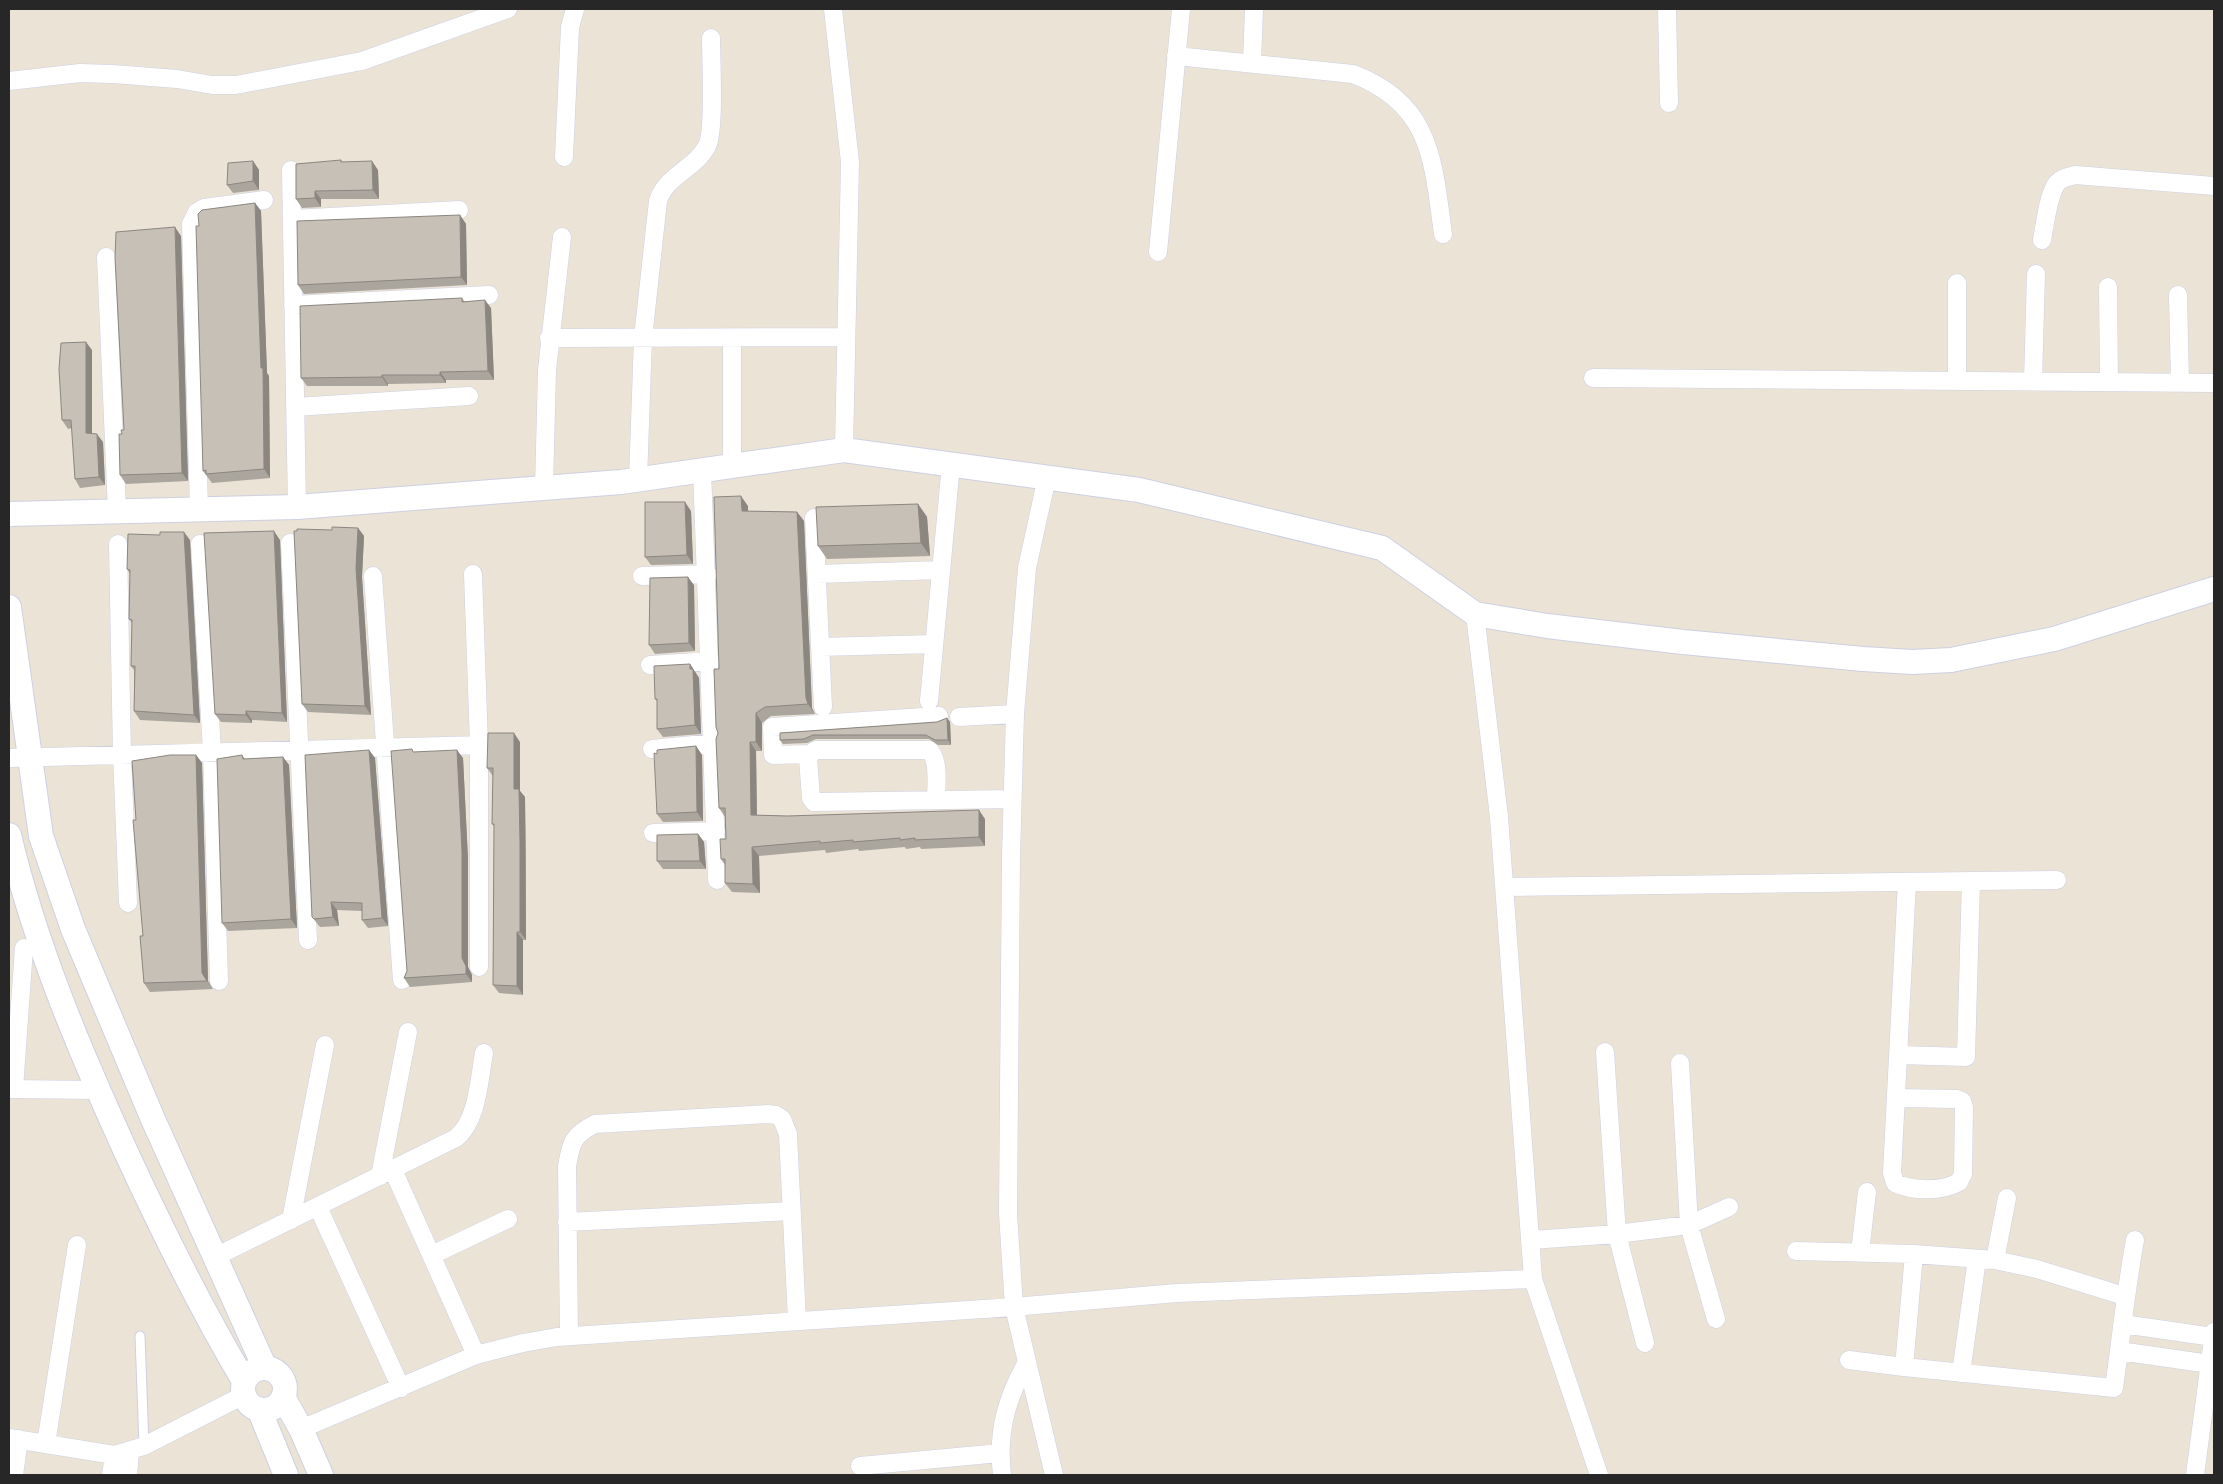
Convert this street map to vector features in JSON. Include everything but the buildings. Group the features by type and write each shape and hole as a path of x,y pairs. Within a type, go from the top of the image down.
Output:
{"street":[{"path":"9,82 88,73 177,80 212,85 236,85 362,61 508,9"},
{"path":"564,157 570,27 575,9"},
{"path":"834,9 850,162 844,450"},
{"path":"1158,252 1181,9"},
{"path":"1252,63 1254,9"},
{"path":"1667,9 1668,103"},
{"path":"638,480 643,338 658,201 661,191 703,152 709,138 712,38"},
{"path":"1176,56 1353,74 1374,82 1389,92 1407,109 1421,129 1436,179 1443,234"},
{"path":"291,170 297,507"},
{"path":"2042,240 2052,191 2058,182 2065,177 2075,175 2214,186"},
{"path":"200,509 191,224 197,212 204,208 264,200"},
{"path":"293,219 459,210"},
{"path":"544,488 549,338 562,237"},
{"path":"106,257 118,512"},
{"path":"2033,381 2036,274"},
{"path":"1957,283 1957,381"},
{"path":"2108,288 2109,382"},
{"path":"293,305 489,295"},
{"path":"2178,295 2180,383"},
{"path":"549,338 846,337"},
{"path":"732,338 732,466"},
{"path":"1593,378 2214,383"},
{"path":"295,407 469,396"},
{"path":"9,514 297,507 638,480 844,450 1139,490 1382,548 1475,614 1547,626 1692,643 1863,659 1912,662 1951,660 2054,639 2214,589"},
{"path":"929,701 951,464"},
{"path":"702,470 708,574 717,880"},
{"path":"1047,478 1027,568 1015,714 1012,798 1008,1213 1014,1307 1054,1475"},
{"path":"814,518 823,707"},
{"path":"290,543 308,940"},
{"path":"118,544 122,755 128,903"},
{"path":"200,544 212,752 219,981"},
{"path":"817,574 941,570"},
{"path":"473,574 479,745 479,967"},
{"path":"642,576 708,574"},
{"path":"373,576 402,980"},
{"path":"9,607 19,758 41,836 73,929 152,1117 265,1368"},
{"path":"1475,614 1500,817 1533,1279 1599,1475"},
{"path":"820,646 934,644"},
{"path":"650,665 711,661"},
{"path":"959,717 1015,714"},
{"path":"936,800 934,754 929,750 816,750 810,754 773,755 772,726 939,716"},
{"path":"652,748 714,742"},
{"path":"19,758 479,745"},
{"path":"810,754 808,758 810,791 814,802 1012,798"},
{"path":"653,833 716,830"},
{"path":"9,835 12,865 42,951 98,1090 165,1236 249,1395 286,1475"},
{"path":"1505,887 2056,880"},
{"path":"1898,1055 1966,1057 1970,881"},
{"path":"1896,1098 1962,1101 1964,1107 1963,1174 1959,1182 1946,1188 1905,1188 1895,1183 1892,1173 1907,882"},
{"path":"24,948 12,1089 98,1090"},
{"path":"408,1032 387,1173 432,1255 476,1355"},
{"path":"291,1220 325,1045"},
{"path":"1605,1052 1617,1234 1645,1343"},
{"path":"215,1257 456,1138 465,1131 474,1103 484,1053"},
{"path":"1680,1063 1689,1225 1716,1319"},
{"path":"569,1336 567,1166 571,1146 576,1136 594,1124 767,1114 782,1118 787,1129 797,1320"},
{"path":"1860,1252 1867,1192"},
{"path":"1995,1260 2007,1198"},
{"path":"318,1207 401,1388"},
{"path":"1531,1240 1617,1234 1689,1225 1729,1207"},
{"path":"567,1222 792,1211"},
{"path":"432,1255 508,1219"},
{"path":"1849,1360 2114,1388 2123,1324 2124,1296 2135,1240"},
{"path":"46,1444 77,1245"},
{"path":"1796,1251 1914,1254 1995,1260 2037,1269 2124,1296"},
{"path":"1904,1367 1914,1254"},
{"path":"1961,1373 1977,1258"},
{"path":"301,1428 401,1388 476,1355 523,1343 569,1336 1014,1307 1176,1293 1533,1279"},
{"path":"2123,1324 2214,1334 2195,1475"},
{"path":"2119,1351 2210,1364"},
{"path":"1002,1475 1000,1453 1007,1404 1013,1386 1027,1362"},
{"path":"265,1368 272,1369 281,1378 284,1390 283,1397 273,1407 249,1395 252,1371 265,1368"},
{"path":"111,1475 130,1451 249,1395"},
{"path":"283,1397 301,1428 321,1475"},
{"path":"14,1475 14,1439 46,1444 130,1451"},
{"path":"128,1475 130,1451"},
{"path":"860,1466 1000,1453"}],"lane":[{"path":"130,1451 140,1336"}]}
